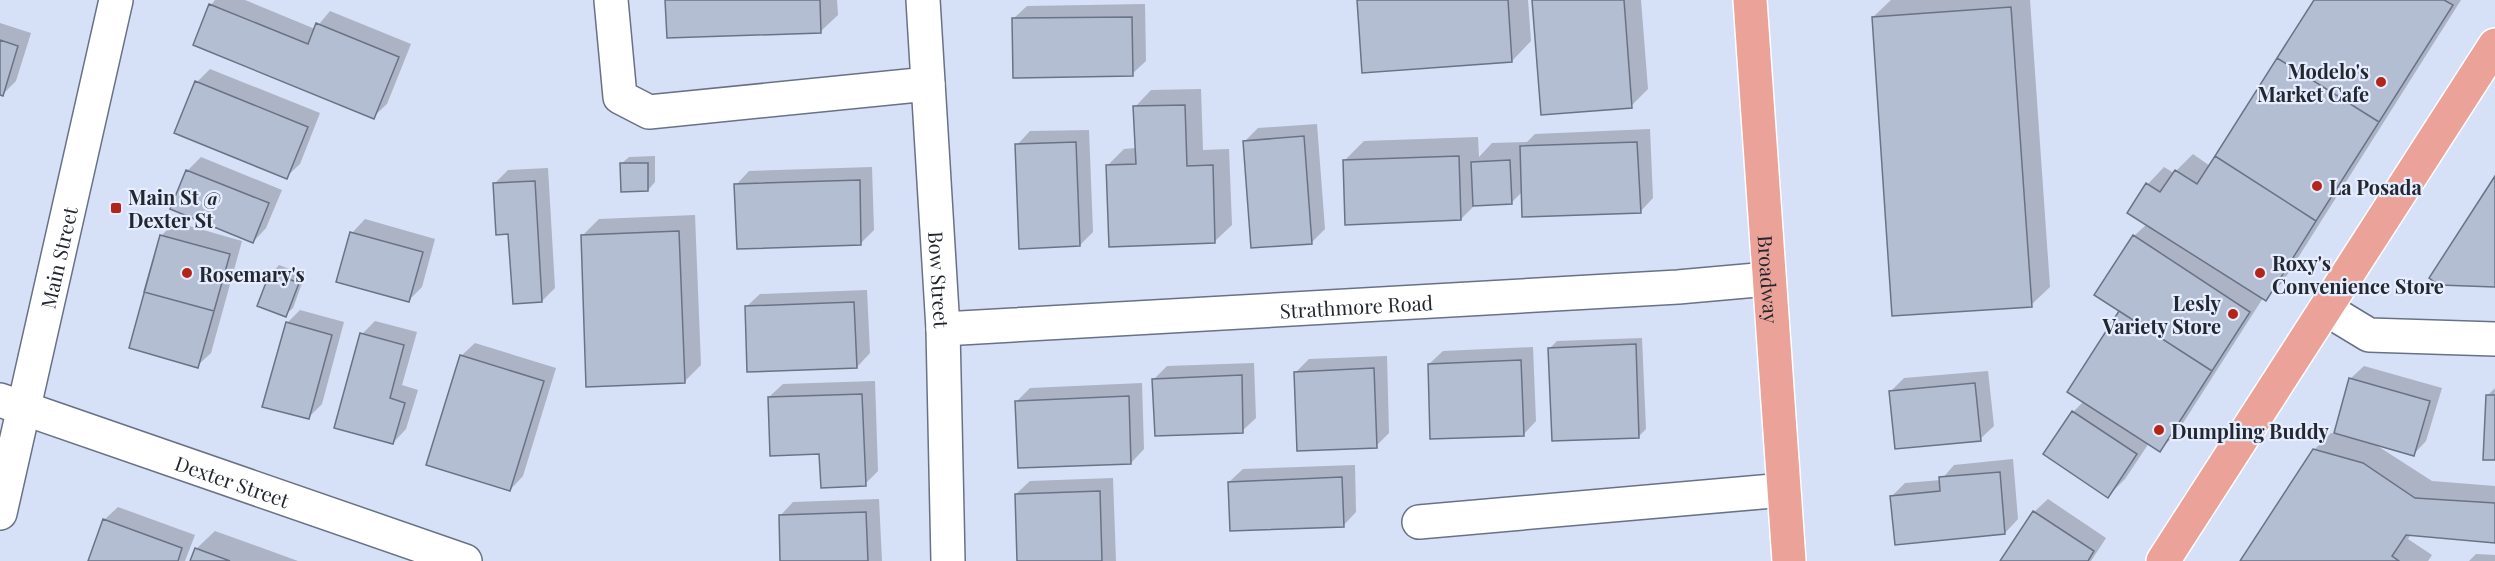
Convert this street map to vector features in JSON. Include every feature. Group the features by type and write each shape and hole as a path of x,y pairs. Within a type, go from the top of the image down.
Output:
{"main road":[{"name":"Broadway","path":"1750,0 1789,561"},
{"path":"2163,561 2495,45"}],"street":[{"name":"Main Street","path":"0,513 13,404 116,0"},
{"path":"611,0 620,97 649,112 928,84"},
{"name":"Bow Street","path":"923,0 943,329 948,561"},
{"name":"Strathmore Road","path":"943,329 1654,288 1768,279"},
{"path":"2326,309 2369,335 2495,339"},
{"name":"Dexter Street","path":"13,404 465,561"},
{"path":"1419,522 1784,490"}],"building":[{"path":"665,0 820,0 821,33 667,38"},
{"path":"1357,0 1508,0 1512,62 1362,73"},
{"path":"1532,0 1624,0 1632,108 1541,115"},
{"path":"2314,0 2444,0 2453,5 2379,122 2277,58"},
{"path":"209,4 308,44 316,23 399,57 374,119 193,45"},
{"path":"2011,7 2032,307 1892,316 1872,17"},
{"path":"1132,17 1133,76 1013,78 1012,18"},
{"path":"0,40 18,46 3,96 0,95"},
{"path":"2277,58 2379,122 2316,221 2215,156"},
{"path":"195,81 308,127 287,179 174,133"},
{"path":"1185,105 1187,166 1213,165 1215,243 1109,247 1106,165 1136,164 1133,106"},
{"path":"1304,136 1312,244 1251,248 1243,141"},
{"path":"1076,142 1080,246 1019,249 1015,144"},
{"path":"1637,142 1641,213 1522,217 1520,146"},
{"path":"1459,156 1461,220 1345,225 1343,160"},
{"path":"2215,156 2316,221 2266,301 2127,213 2146,183 2160,192 2175,170 2197,184"},
{"path":"1510,160 1512,204 1473,206 1471,162"},
{"path":"620,163 648,163 648,191 621,192"},
{"path":"186,170 269,203 253,243 170,209"},
{"path":"2495,176 2495,287 2439,285 2429,278"},
{"path":"860,180 861,245 737,249 734,184"},
{"path":"535,181 542,302 513,304 508,234 496,235 493,183"},
{"path":"679,231 685,383 586,387 581,235"},
{"path":"350,232 423,252 409,302 336,282"},
{"path":"160,235 230,254 198,368 129,348"},
{"name":"Rosemary's","path":"160,235 230,254 214,311 144,292"},
{"path":"2133,235 2250,312 2212,371 2094,295"},
{"path":"270,272 299,283 286,317 257,306"},
{"path":"854,302 857,368 747,372 745,306"},
{"path":"2119,311 2212,371 2160,452 2067,392"},
{"path":"286,322 332,335 309,419 262,407"},
{"path":"360,333 404,345 390,398 405,403 393,444 334,428"},
{"path":"1636,344 1639,438 1552,441 1548,348"},
{"path":"460,355 544,381 510,491 426,465"},
{"path":"1521,360 1524,436 1430,439 1428,364"},
{"path":"1374,368 1377,448 1297,451 1294,372"},
{"path":"1242,375 1243,433 1155,436 1152,379"},
{"path":"2349,378 2430,401 2414,456 2334,433"},
{"path":"1975,383 1981,441 1895,449 1889,391"},
{"path":"862,394 866,486 821,488 819,454 770,456 768,397"},
{"path":"2486,395 2495,395 2495,460 2483,460"},
{"path":"1129,396 1131,464 1018,468 1015,401"},
{"path":"2072,411 2137,454 2108,498 2043,454"},
{"path":"2313,449 2363,463 2415,498 2495,503 2495,543 2406,535 2392,556 2399,561 2240,561"},
{"path":"2000,472 2005,534 1895,545 1890,496 1940,491 1939,477"},
{"path":"1342,477 1344,527 1230,531 1228,482"},
{"path":"1100,491 1102,561 1017,561 1015,494"},
{"path":"2033,511 2094,551 2088,561 2000,561"},
{"path":"866,512 868,561 780,561 779,515"},
{"path":"103,519 182,548 178,561 88,561"},
{"path":"195,548 230,561 190,561"}],"place":[{"name":"Modelo's Market Cafe","path":"2381,82"},
{"name":"La Posada","path":"2317,186"},
{"name":"Main St @ Dexter St","path":"116,208"},
{"name":"Rosemary's","path":"187,273"},
{"name":"Roxy's Convenience Store","path":"2260,273"},
{"name":"Lesly Variety Store","path":"2233,314"},
{"name":"Dumpling Buddy","path":"2159,430"}]}
